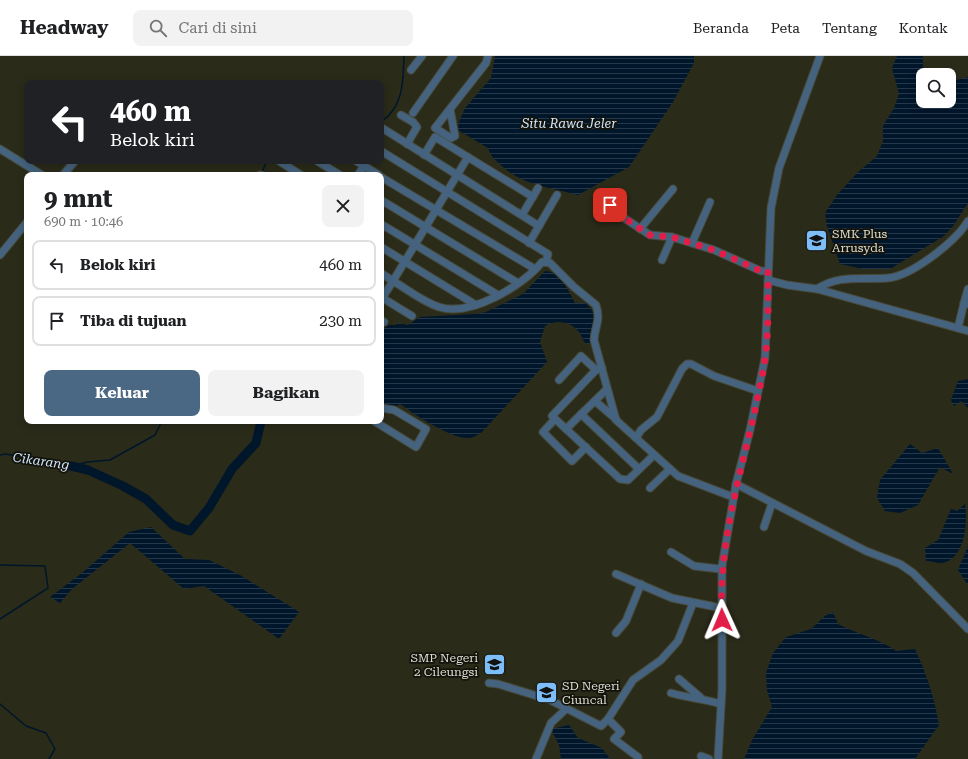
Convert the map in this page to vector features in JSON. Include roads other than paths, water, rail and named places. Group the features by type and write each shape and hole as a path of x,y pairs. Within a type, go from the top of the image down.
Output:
{"street":[{"path":"411,70 422,56"},
{"path":"450,109 486,63 488,56"},
{"path":"718,759 722,704 722,566 733,497 750,430 765,358 771,208 776,178 820,56"},
{"path":"413,113 449,57"},
{"path":"401,115 413,122 417,127 407,144"},
{"path":"384,129 539,226"},
{"path":"424,155 435,137 533,197"},
{"path":"0,149 24,164"},
{"path":"384,154 548,254 546,262"},
{"path":"384,294 426,228 468,157"},
{"path":"24,164 37,172"},
{"path":"66,172 72,164"},
{"path":"284,164 296,172"},
{"path":"322,164 335,172"},
{"path":"361,164 374,172"},
{"path":"360,172 364,166"},
{"path":"384,178 535,269"},
{"path":"522,215 538,188"},
{"path":"640,228 674,189"},
{"path":"529,243 557,195"},
{"path":"384,202 518,283"},
{"path":"692,243 710,202"},
{"path":"610,205 640,228 654,236 672,237 692,243 714,250 761,271 768,271"},
{"path":"817,289 836,279 887,278 905,274 951,241 968,221"},
{"path":"0,255 24,226"},
{"path":"384,226 498,295"},
{"path":"662,260 672,237"},
{"path":"384,249 476,305"},
{"path":"384,275 437,306 456,309 476,305 498,295 518,283 542,262 550,263 596,305 598,323 594,333 594,340 599,369 608,389 616,420"},
{"path":"768,280 787,285 817,289 968,331"},
{"path":"958,328 966,303 968,289"},
{"path":"384,300 412,316"},
{"path":"559,380 581,356 599,369"},
{"path":"636,438 644,427 657,417 682,369 688,364 691,364 714,376 758,391"},
{"path":"599,369 560,406 552,416 620,479 628,480 654,454"},
{"path":"566,429 608,389"},
{"path":"595,401 678,476 733,497"},
{"path":"379,424 416,447 426,430 394,410 384,408"},
{"path":"581,414 639,469"},
{"path":"555,419 543,432 572,461 586,447"},
{"path":"650,488 670,469"},
{"path":"736,484 866,551 900,564 913,573 968,629"},
{"path":"764,528 772,503"},
{"path":"671,552 694,566 720,569 722,566"},
{"path":"616,574 672,598 721,608"},
{"path":"616,633 626,621 641,584"},
{"path":"489,683 498,684 550,700 600,726 608,719 634,680 661,660 678,641 693,603"},
{"path":"679,679 702,698"},
{"path":"671,694 688,698 702,698 722,704"},
{"path":"536,759 551,723 566,709"},
{"path":"608,719 621,732 614,739 638,757 638,759"},
{"path":"701,756 709,759"}],"water":[{"name":"Situ Rawa Jeler","path":"495,56 694,56 694,63 673,102 629,167 578,195 538,185 520,178 503,167 491,154 488,148 458,130 459,122 465,108 491,78"},
{"path":"897,56 923,56 924,68 916,68 916,108 956,108 956,80 968,77 968,203 953,226 944,236 890,269 863,269 840,264 827,226 825,213 837,195 857,173 877,156 883,141 883,126 894,108 899,94 892,68"},
{"path":"545,271 555,274 567,288 575,303 585,303 592,311 594,316 594,326 592,343 588,344 585,342 576,328 568,323 554,322 545,326 540,342 547,362 482,432 472,437 468,438 452,435 400,404 391,409 384,407 384,328 389,325 396,325 398,323 408,325 420,317 476,314 486,312 523,294"},
{"path":"968,379 968,408 961,401 954,406 951,400 958,381"},
{"path":"910,444 922,453 938,448 953,474 940,467 918,505 900,513 885,511 877,498 880,480"},
{"path":"965,504 965,530 960,548 956,555 950,560 942,563 926,561 925,548 938,540 951,509 957,511"},
{"path":"151,527 185,559 209,560 240,575 299,612 279,639 204,586 184,589 130,543 72,589 60,603 50,597 82,573 129,532"},
{"path":"968,546 968,585 958,570"},
{"path":"833,612 838,624 883,643 896,651 915,649 930,686 939,725 915,759 744,759 752,740 772,707 767,690 766,673 773,653 786,637 811,629 825,616"},
{"path":"569,725 578,738 602,748 610,759 561,759 559,745 551,729"}],"waterway":[{"name":"Cikarang","path":"384,120 389,116 394,108 401,92 404,56"},
{"name":"Cikarang","path":"262,172 266,164"},
{"name":"Cikarang","path":"0,455 6,454 71,466 88,462 110,460 155,435 160,424"},
{"path":"71,466 88,470 123,486 146,499 173,525 190,531 209,508 232,469 256,443 260,424"},
{"name":"Cikarang","path":"0,565 45,566 48,588 0,619"},
{"name":"Cikarang","path":"0,704 26,726 46,733 55,749 49,759"}],"place":[{"name":"SMK Plus Arrusyda","path":"816,241"},
{"name":"SMP Negeri 2 Cileungsi","path":"494,665"},
{"name":"SD Negeri Ciuncal","path":"547,693"}]}
